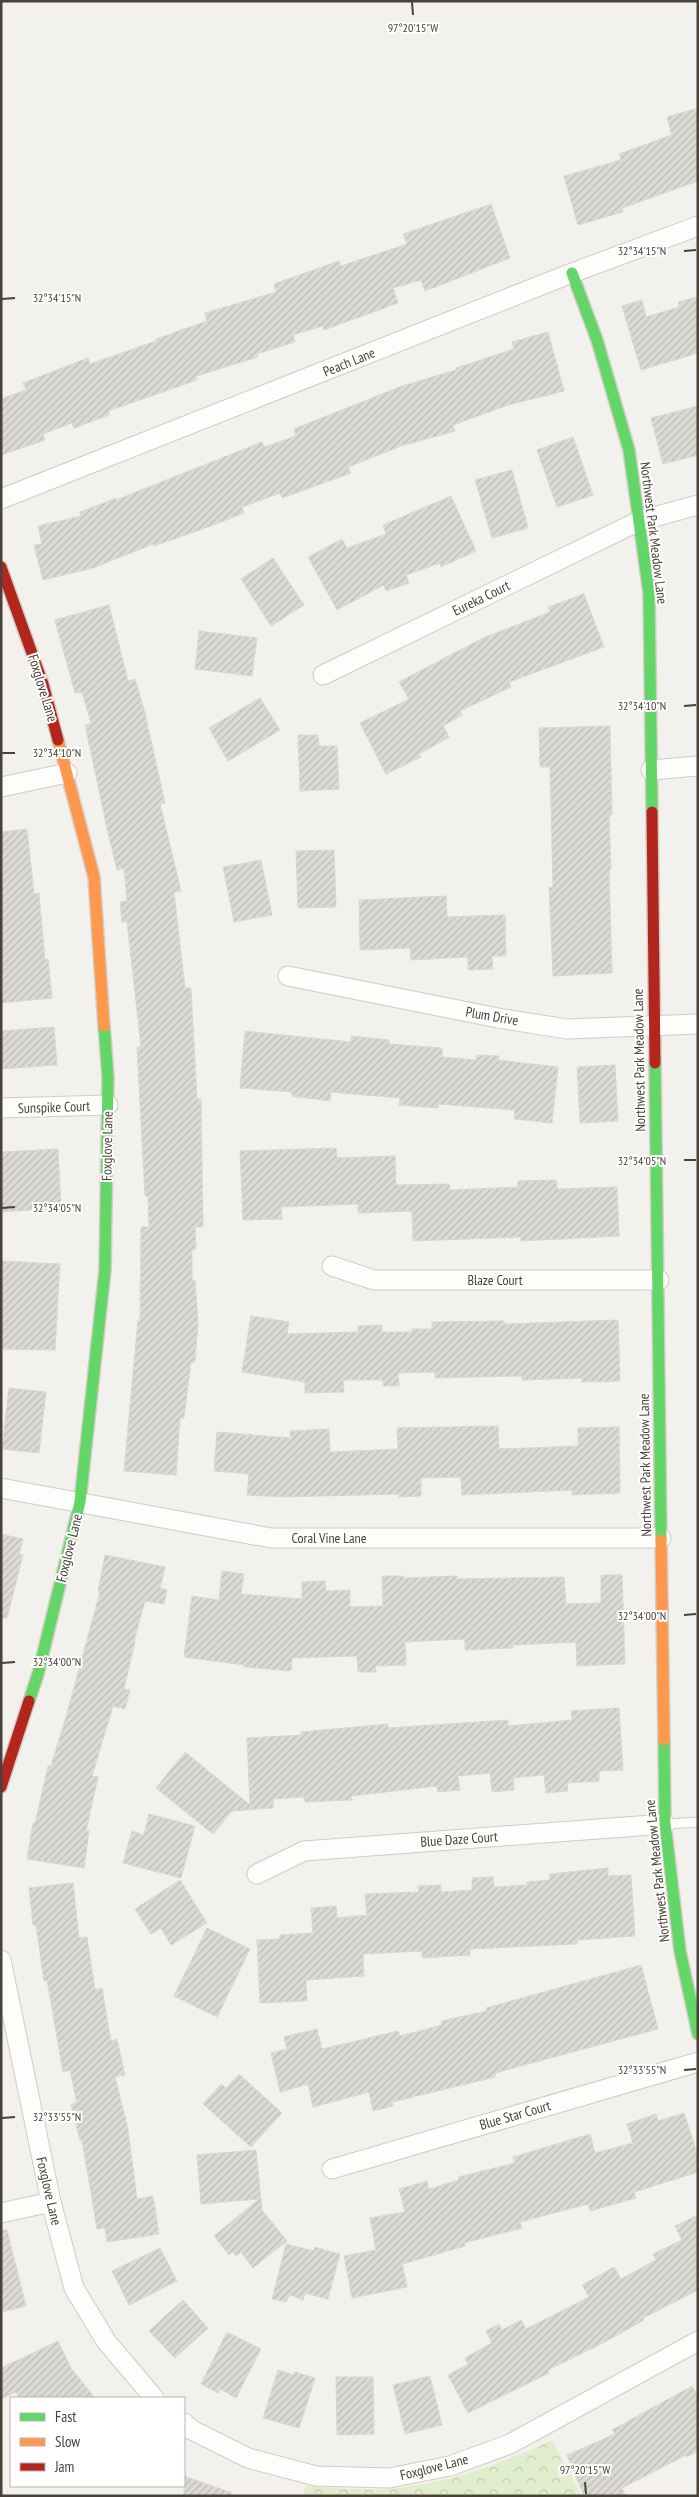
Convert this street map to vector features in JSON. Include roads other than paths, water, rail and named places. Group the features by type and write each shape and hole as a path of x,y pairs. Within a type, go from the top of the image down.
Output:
{"street":[{"name":"Peach Lane","path":"1,499 572,273 698,226"},
{"name":"Northwest Park Meadow Lane","path":"572,273 597,340 629,450 649,593 653,1026 659,1280 665,1824 680,1950 698,2034"},
{"name":"Eureka Court","path":"323,675 639,521 698,505"},
{"name":"Foxglove Lane","path":"1,567 43,684 94,877 108,1077 105,1270 80,1502 38,1674 1,1787"},
{"path":"651,770 698,766"},
{"path":"1,787 67,773"},
{"name":"Plum Drive","path":"288,976 498,1018 567,1029 698,1024"},
{"name":"Sunspike Court","path":"1,1108 108,1105"},
{"name":"Blaze Court","path":"332,1266 374,1280 659,1280"},
{"name":"Coral Vine Lane","path":"1,1488 272,1538 661,1538"},
{"name":"Blue Daze Court","path":"257,1874 304,1851 665,1824"},
{"name":"Foxglove Lane","path":"1,1960 51,2202 74,2288 106,2341 153,2397"},
{"name":"Blue Star Court","path":"332,2169 698,2062"},
{"path":"1,2213 51,2202"},
{"name":"Foxglove Lane","path":"185,2424 192,2430 248,2458 316,2476 389,2478 450,2466 510,2444 698,2341"}],"lane":[{"path":"665,1824 698,1822"}]}
